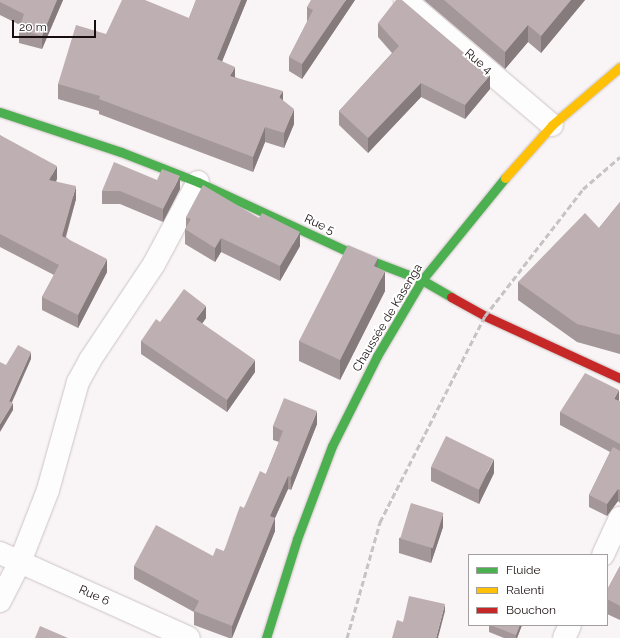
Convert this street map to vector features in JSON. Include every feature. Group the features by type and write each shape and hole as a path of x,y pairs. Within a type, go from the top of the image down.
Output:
{"main road":[{"name":"Chaussée de Kasenga","path":"266,638 297,539 332,446 377,356 422,280 485,202 552,125 620,67"},
{"name":"Rue 5","path":"0,112 121,152 198,182 351,253 422,280 485,316 620,378"}],"street":[{"name":"Rue 4","path":"405,0 552,125"},
{"path":"0,601 20,562 48,490 78,382 90,360 154,264 198,182"},
{"path":"603,554 620,518"},
{"name":"Rue 6","path":"0,553 189,638"},
{"path":"564,638 570,626"}],"building":[{"path":"0,0 57,0 42,36 19,29 24,14 0,2"},
{"path":"122,0 145,0 189,18 196,0 241,0 217,59 235,67 230,76 283,91 279,97 294,109 284,133 265,127 253,157 99,99 100,96 58,84 76,25 106,34"},
{"path":"311,0 346,0 302,64 289,57 313,10 307,7"},
{"path":"396,0 402,0 490,75 465,105 421,83 368,138 339,111 399,46 378,23"},
{"path":"444,0 571,0 541,36 528,25 505,52"},
{"path":"0,135 57,166 49,180 76,186 62,236 107,259 78,315 42,297 59,265 0,234"},
{"path":"114,162 157,180 162,169 180,176 163,209 120,191 102,191"},
{"path":"203,185 259,218 262,213 300,232 280,266 221,238 215,248 185,229 191,219 186,217"},
{"path":"620,202 620,335 577,324 518,282 585,213 599,228"},
{"path":"348,245 378,258 374,266 385,271 340,360 299,341"},
{"path":"184,289 206,306 196,319 255,360 227,400 141,341 156,319 160,322"},
{"path":"18,345 31,352 9,401 13,403 0,424 0,362 6,365"},
{"path":"585,373 619,390 614,399 620,401 620,444 560,412"},
{"path":"284,398 317,411 291,477 288,476 270,516 275,518 232,626 194,611 199,601 134,566 156,525 213,556 216,548 224,551 240,506 244,508 260,471 266,474 283,431 273,426"},
{"path":"446,436 494,459 479,490 431,467"},
{"path":"613,447 620,451 620,490 618,489 607,504 589,495"},
{"path":"411,503 444,513 433,548 400,538"},
{"path":"620,566 620,606 608,600 608,588"},
{"path":"409,596 445,604 436,638 392,638 397,620 403,622"},
{"path":"40,626 68,638 35,638"},
{"path":"493,626 520,626 516,635"}],"railway":[{"path":"347,638 380,522 485,316 583,189 620,157"}],"traffic: fast":[{"path":"0,112 121,152 198,182 351,253 422,280 451,297"},
{"path":"266,638 297,539 332,446 377,356 422,280 505,178"}],"traffic: slow":[{"path":"505,178 552,125 620,67"}],"traffic: jam":[{"path":"451,297 485,316 620,378"}]}
